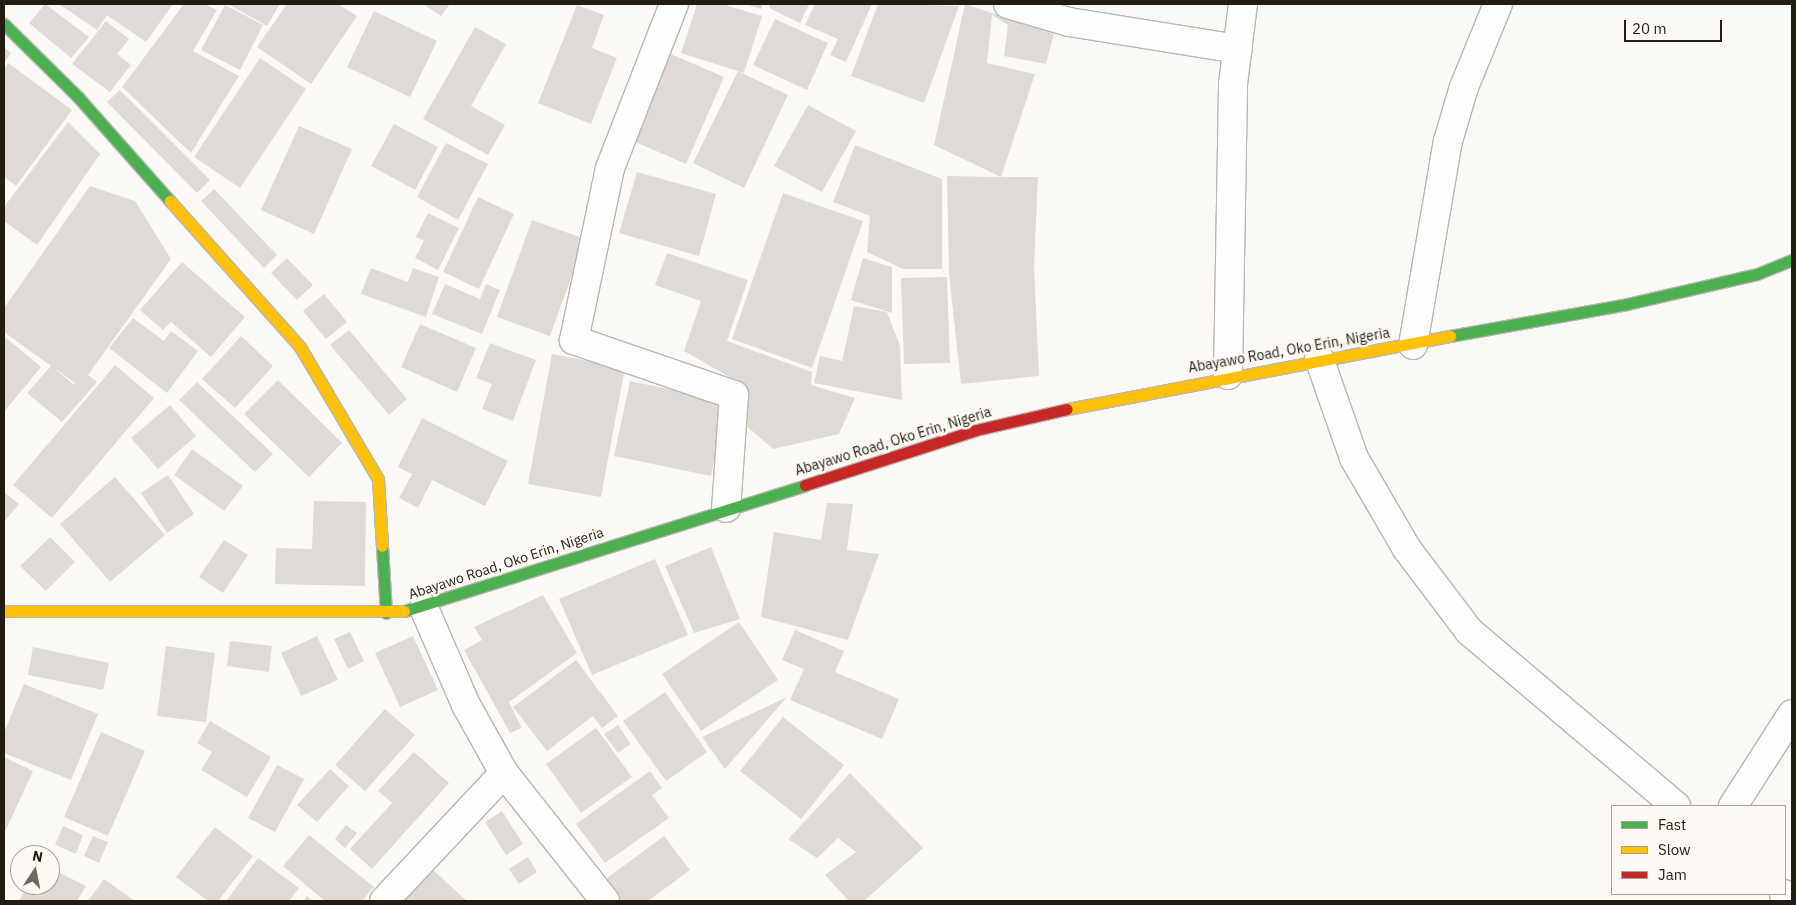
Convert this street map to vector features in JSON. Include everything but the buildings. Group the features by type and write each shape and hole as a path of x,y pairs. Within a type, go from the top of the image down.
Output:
{"street":[{"path":"674,4 610,168 574,340 734,395 726,508"},
{"path":"1008,4 1069,22 1238,49"},
{"path":"1228,375 1233,84 1243,4"},
{"path":"1413,345 1448,141 1464,87 1498,4"},
{"path":"4,24 78,98 300,347 378,479 386,613"},
{"name":"Abayawo Road, Oko Erin, Nigeria","path":"4,611 386,613 424,608 726,508 976,430 1228,375 1319,358 1413,345 1627,304 1757,274 1792,260"},
{"path":"1319,358 1354,458 1407,549 1469,632 1675,805"},
{"path":"424,608 466,704 504,773 604,901"},
{"path":"1734,805 1792,714"},
{"path":"384,901 504,773"}],"traffic: fast":[{"path":"4,24 78,97 170,201"},
{"path":"1450,336 1627,304 1757,274 1792,260"},
{"path":"404,611 805,485"},
{"path":"382,546 386,613"}],"traffic: slow":[{"path":"170,201 300,347 378,479 382,546"},
{"path":"1067,409 1450,336"},
{"path":"4,611 404,611"}],"traffic: jam":[{"path":"805,485 976,430 1067,409"}]}
